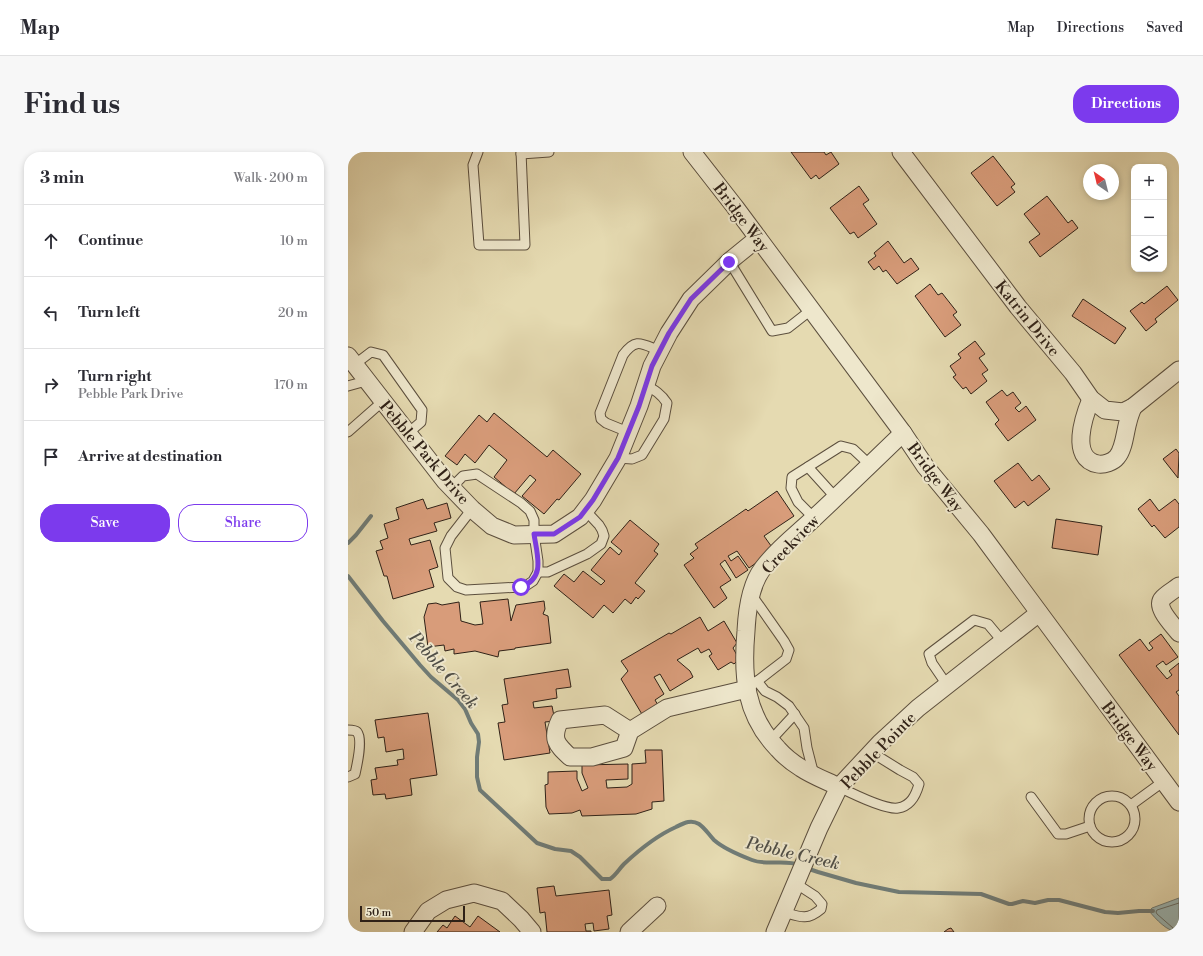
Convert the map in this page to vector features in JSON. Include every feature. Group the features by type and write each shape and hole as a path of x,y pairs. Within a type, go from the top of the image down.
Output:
{"street":[{"name":"Bridge Way","path":"692,152 903,433 925,466 981,534 1179,802"},
{"name":"Katrin Drive","path":"901,152 1018,307 1073,373 1091,399 1105,410 1123,412 1133,407 1179,370"},
{"name":"Pebble Park Drive","path":"351,360 382,402 445,481 492,526 514,535 554,534 580,517 593,500 618,458 646,386 652,366 669,333 691,299 729,262 758,238"},
{"path":"1091,399 1083,418 1081,444 1085,456 1090,462 1099,464 1111,462 1118,456 1124,443 1128,421 1133,407"},
{"name":"Creekview","path":"839,787 801,768 786,757 770,741 759,725 752,710 752,685 744,653 747,617 751,594 756,579 762,568 781,548 836,498 903,433"},
{"path":"1179,586 1162,599 1160,606 1163,613 1179,633"},
{"name":"Pebble Pointe","path":"775,932 812,844 839,787 871,752 918,708 1039,613"},
{"path":"630,731 667,708 752,685"},
{"path":"412,932 428,911 446,900 474,893 502,901 522,919 532,932"},
{"path":"628,932 657,906"}],"lane":[{"path":"478,152 473,165 479,245 525,245 521,153 549,152"},
{"path":"729,262 772,331 788,328 811,310"},
{"path":"628,432 606,423 601,419 600,413 623,355 628,348 635,344 642,344 660,351"},
{"path":"351,360 371,352 383,355 422,410 421,422 407,434"},
{"path":"348,386 366,381"},
{"path":"618,458 632,459 642,455 664,419 667,403 655,390 646,386"},
{"path":"348,432 382,402"},
{"path":"814,518 798,502 791,488 792,477 842,446 853,449 870,465"},
{"path":"808,467 836,498"},
{"path":"451,488 463,476 477,474 521,503 530,511 534,520 534,534 538,561 538,572 533,581 521,587 466,590 457,587 452,583 448,578 445,548 451,536 472,508"},
{"path":"538,572 548,572 587,554 601,544 604,536 602,530 585,510"},
{"path":"751,594 789,650 786,659 752,685 777,697 789,706 795,714 804,728 807,748 814,775"},
{"path":"947,685 932,663 929,654 974,620 988,624 1003,642"},
{"path":"770,741 795,714"},
{"path":"348,730 355,731 360,740 358,764 355,774 348,777"},
{"path":"839,787 878,804 897,808 908,803 915,796 919,784 913,776 900,770 871,752"},
{"path":"1131,805 1164,781"},
{"path":"1031,796 1058,834 1066,834 1090,826"},
{"path":"1105,797 1119,797 1126,800 1131,805 1134,812 1135,820 1133,828 1129,834 1115,842 1100,838 1094,833 1090,826 1090,812 1093,805 1098,800 1105,797"},
{"path":"784,912 801,918 814,915 821,909 822,904 815,896 795,883"}],"water":[{"path":"1179,898 1179,932 1170,930 1158,921 1149,911 1152,908"}],"building":[{"path":"791,152 824,152 826,155 831,152 839,164 819,179 816,175 811,179"},
{"path":"993,156 1015,184 1011,187 1015,192 997,206 971,173"},
{"path":"859,186 869,200 863,204 877,224 858,238 854,232 850,234 830,208"},
{"path":"1047,196 1068,223 1072,220 1078,228 1040,257 1029,242 1040,234 1024,214"},
{"path":"888,241 904,263 911,258 919,269 897,284 886,270 883,272 879,266 874,270 868,262 876,256 874,253"},
{"path":"930,284 938,295 942,293 957,312 953,315 961,325 945,337 915,296"},
{"path":"1167,286 1178,300 1155,319 1157,322 1146,331 1130,311 1142,302 1144,304"},
{"path":"1083,299 1126,328 1115,344 1072,316"},
{"path":"975,341 985,354 979,358 988,370 982,374 987,381 971,394 966,387 963,389 953,377 956,375 950,366 961,358 958,354"},
{"path":"1002,390 1007,396 1013,392 1021,403 1015,408 1019,412 1026,406 1036,420 1008,441 995,424 999,420 986,402"},
{"path":"494,413 547,457 553,450 581,474 559,500 557,499 544,514 522,496 536,480 530,475 514,494 494,477 507,460 489,445 475,463 465,454 457,465 445,456 479,415 487,422"},
{"path":"1176,449 1179,453 1178,478 1163,459"},
{"path":"1018,463 1032,481 1039,475 1050,489 1028,506 1024,501 1015,508 994,481"},
{"path":"777,491 794,516 764,536 774,550 749,568 737,551 728,556 731,561 738,556 748,570 736,578 725,560 720,564 731,580 720,587 727,598 714,608 684,565 694,558 690,554 698,548 695,544 746,509 748,511"},
{"path":"423,499 427,509 447,503 451,518 434,523 437,531 409,539 411,545 430,540 438,567 429,570 434,587 393,599 387,576 384,576 376,551 383,549 380,541 388,538 384,524 399,519 396,508"},
{"path":"1150,499 1159,511 1175,499 1179,504 1179,527 1165,538 1154,525 1152,527 1138,509"},
{"path":"1056,519 1102,526 1098,555 1052,548"},
{"path":"630,520 659,544 654,551 658,554 635,583 645,591 638,599 636,597 631,604 625,599 613,613 604,605 593,618 554,586 564,574 574,582 583,571 601,585 605,581 591,570 610,547 619,555 622,551 611,542"},
{"path":"508,599 511,621 516,605 544,601 545,609 543,614 548,616 551,643 499,651 498,657 475,651 454,654 454,649 445,651 444,645 428,647 424,617 428,604 436,603 442,605 459,602 461,621 475,625 483,624 480,602"},
{"path":"700,617 708,631 724,621 737,643 733,648 739,659 734,664 731,662 718,670 709,656 712,654 709,649 701,653 698,648 677,660 690,671 693,677 670,691 660,674 654,677 664,694 655,700 662,712 646,721 621,679 628,671 621,661"},
{"path":"1161,634 1178,657 1166,665 1163,661 1156,666 1167,679 1172,675 1169,671 1179,663 1179,690 1176,692 1179,696 1179,735 1119,655 1140,639 1149,651 1153,648 1149,643"},
{"path":"568,669 571,687 556,689 557,698 533,702 534,708 552,706 555,721 545,722 550,753 504,760 498,723 505,722 502,705 508,704 504,679"},
{"path":"428,713 437,775 410,779 412,795 386,799 385,794 373,795 371,780 377,779 375,768 398,765 397,760 404,759 403,749 386,752 384,737 378,738 375,720"},
{"path":"645,750 662,750 664,801 652,802 652,809 636,814 582,816 580,810 572,813 549,814 546,807 545,785 548,784 548,772 577,771 577,779 582,791 588,788 582,773 582,765 628,764 628,779 606,780 607,788 627,787 632,784 632,764 646,763"},
{"path":"554,886 556,896 609,890 612,915 607,916 609,929 594,931 593,923 585,924 586,931 591,932 547,932 545,912 540,913 537,888"},
{"path":"455,916 470,927 478,916 500,932 437,932 443,925 447,928"},
{"path":"951,928 954,932 944,932 948,929"}],"waterway":[{"path":"348,543 371,516"},
{"name":"Pebble Creek","path":"348,576 420,665 431,677 458,700 465,709 478,734 477,777 480,790 537,843 555,849 571,851 580,857 602,879 610,879 630,858 655,839 682,824 693,822 701,826 718,843 742,856 758,862 794,863 800,865"},
{"name":"Pebble Creek","path":"806,868 856,883 899,892 981,894 1009,904 1023,901 1035,903 1048,900 1059,900 1105,912 1118,913 1153,911"}],"route":[{"path":"521,587 533,581 538,572 534,534 554,534 580,517 593,500 618,458 639,406 652,366 669,333 691,299 729,262"}]}
